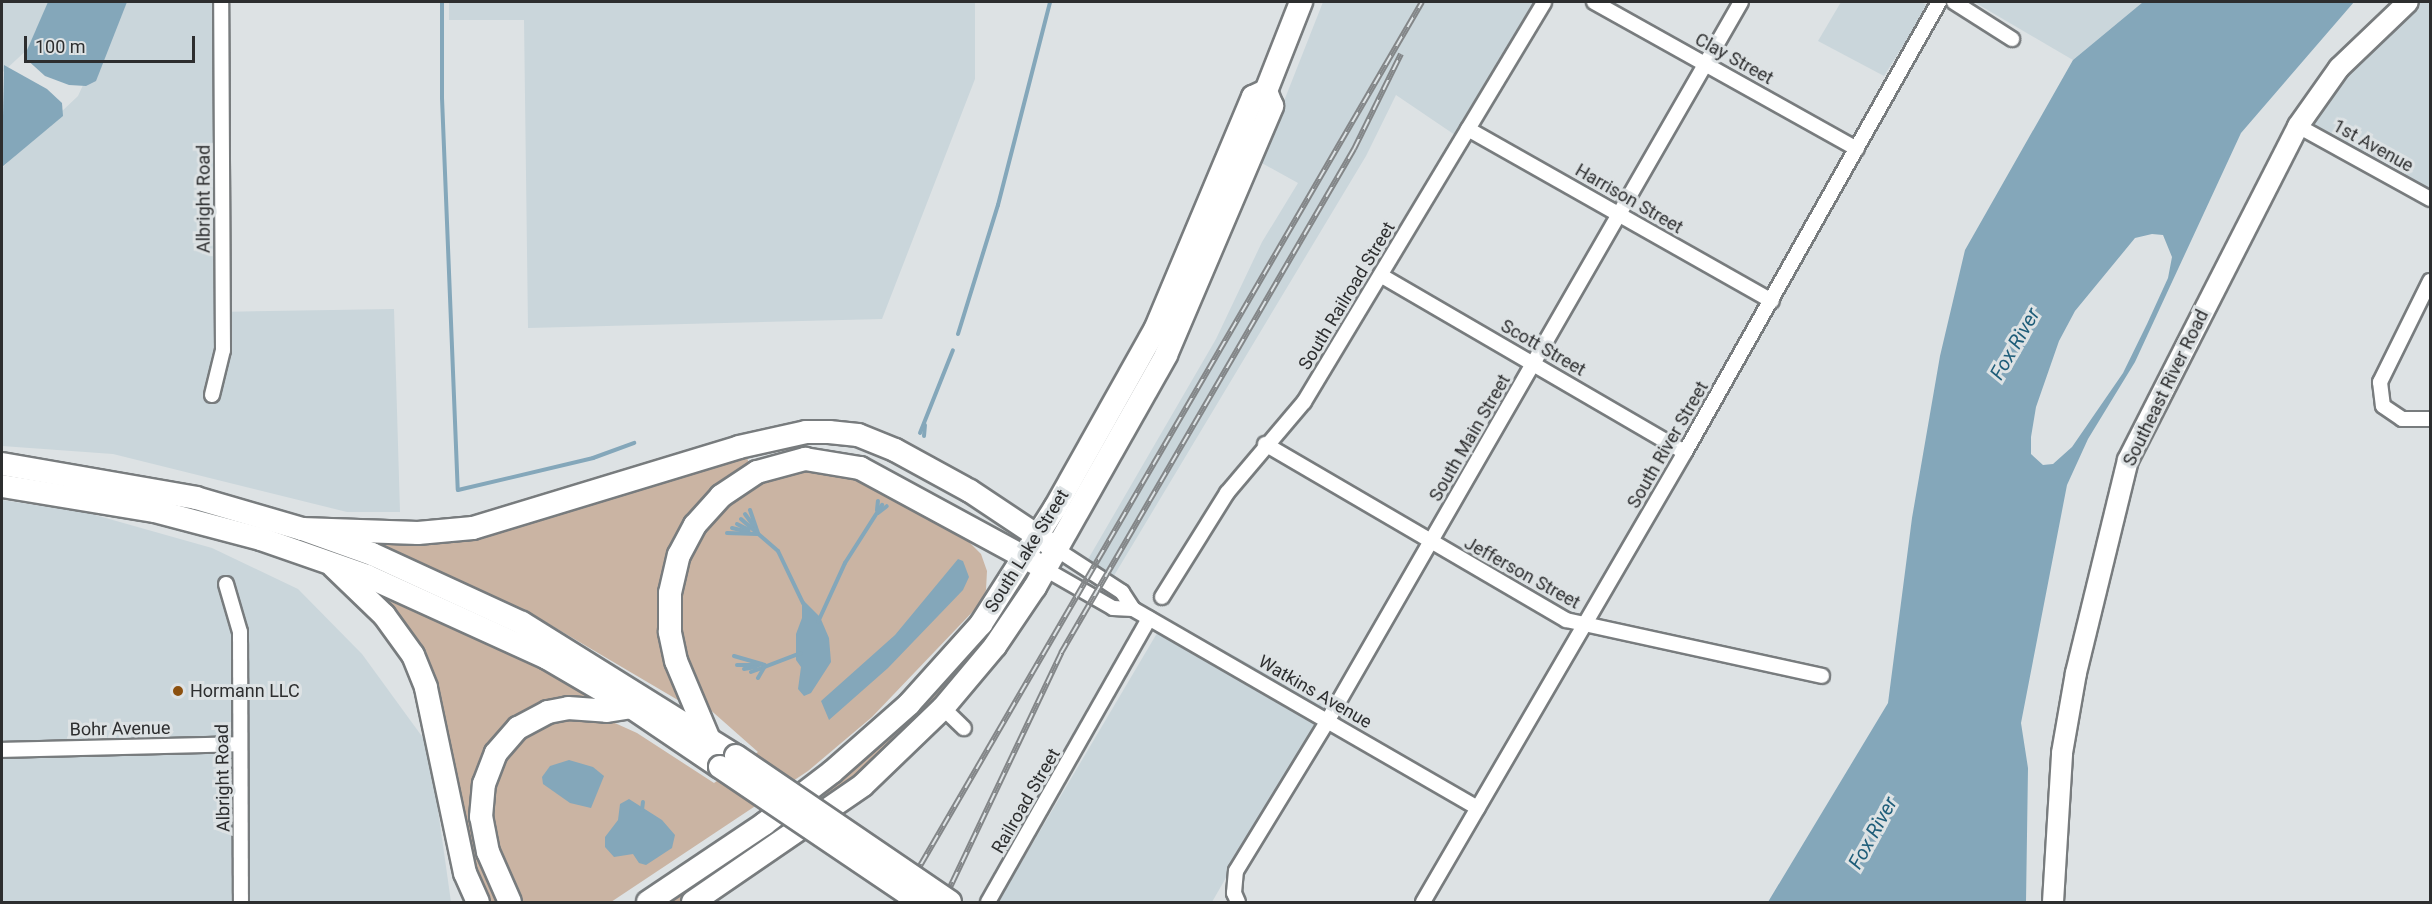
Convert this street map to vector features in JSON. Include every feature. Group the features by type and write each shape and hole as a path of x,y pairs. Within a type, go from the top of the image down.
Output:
{"main road":[{"name":"South Lake Street","path":"693,903 848,797 944,708 995,646 1045,569 1145,395 1188,310 1272,106 1266,91 1300,2"},
{"name":"South Lake Street","path":"648,903 764,824 832,772 909,704 981,624 1038,536 1155,330 1253,97 1266,91"},
{"path":"302,529 418,533 473,528 739,447 806,432 830,432 858,435 896,450 1056,549"},
{"path":"920,903 728,761 708,737 672,647 669,614 672,584 679,555 695,525 721,496 756,472 805,459 860,468 1045,569"},
{"path":"2,464 139,486 302,529 444,584 522,623 708,737"},
{"path":"2,486 155,512 261,539 331,563 471,620 728,761 950,903"},
{"path":"331,563 384,615 413,655 426,688 465,873 478,903"},
{"path":"510,903 488,852 481,817 484,784 496,753 518,728 548,712 568,708 607,711 631,707"}],"street":[{"name":"Albright Road","path":"212,395 223,350 221,2"},
{"name":"South Railroad Street","path":"1162,597 1227,493 1265,444 1304,402 1382,276 1544,2"},
{"name":"Clay Street","path":"1594,2 1857,149"},
{"name":"South Main Street","path":"1236,898 1236,871 1328,720 1707,65 1741,2"},
{"name":"South River Street","path":"1423,903 1772,301 1939,2"},
{"path":"1954,2 2012,39"},
{"name":"Southeast River Road","path":"2053,903 2062,753 2076,674 2128,460 2298,126 2339,68 2408,2"},
{"name":"1st Avenue","path":"2298,126 2430,198"},
{"name":"Harrison Street","path":"1468,129 1772,301"},
{"name":"Scott Street","path":"1382,276 1685,452"},
{"path":"2430,281 2380,382 2383,406 2402,419 2430,419"},
{"name":"Jefferson Street","path":"1265,444 1566,620 1584,626 1822,676"},
{"name":"Watkins Avenue","path":"1056,549 1122,592 1133,609 1149,619 1478,808"},
{"name":"Watkins Avenue","path":"1045,569 1113,608 1133,609"},
{"name":"Albright Road","path":"226,584 240,632 241,903"},
{"name":"Railroad Street","path":"988,903 1095,719 1149,619"},
{"path":"944,708 964,728"},
{"name":"Bohr Avenue","path":"2,750 240,744"}],"shaded area":[{"path":"2,2 56,2 31,46 2,73"},
{"path":"121,2 215,2 217,312 394,309 400,512 347,512 113,454 2,446 2,168 78,96"},
{"path":"449,2 975,2 975,79 882,319 528,328 524,20 449,20"},
{"path":"1323,2 1534,2 1455,135 1396,95 1366,156 1112,579 1087,561 1216,339 1262,242 1298,183 1260,162"},
{"path":"1841,2 1921,2 1928,6 1884,76 1818,41"},
{"path":"1974,2 2143,2 2073,60"},
{"path":"2414,2 2430,2 2430,194 2306,125 2347,67"},
{"path":"745,453 749,463 726,480 669,568 688,706 537,617 366,539 390,539"},
{"path":"810,470 867,483 965,538 981,554 987,571 986,590 980,604 872,717 808,771 611,902 519,902 504,879 489,802 500,763 525,734 568,715 606,719 637,733 714,783 758,752 706,706 685,663 677,603 689,555 713,516 756,483"},
{"path":"2,500 88,513 212,548 298,589 362,654 429,746 451,902 2,902"},
{"path":"378,596 523,659 597,701 584,700 486,758 502,902 488,902 480,889 436,702"},
{"path":"1166,618 1325,706 1212,902 998,902"},
{"path":"986,634 918,720 831,801 820,791"},
{"path":"774,825 785,833 680,902 662,902"}],"water":[{"path":"48,2 127,2 96,81 86,86 69,85 45,76 24,57"},
{"name":"Fox River","path":"2143,2 2354,2 2241,133 2135,362 2088,439 2067,485 2021,723 2028,768 2026,902 1768,902 1888,703 1912,518 1940,356 1965,250 2073,60","holes":["2152,234 2163,235 2172,257 2168,278 2123,373 2072,447 2053,464 2043,465 2031,454 2031,437 2036,407 2059,341 2075,311 2135,238"]},
{"path":"4,65 47,89 62,103 63,116 2,167"},
{"path":"958,559 963,561 969,577 963,590 888,668 829,720 821,701 895,635"},
{"path":"802,599 820,617 829,638 831,662 811,693 804,696 798,689 801,667 796,660 796,634 802,618"},
{"path":"569,760 593,767 604,776 591,808 570,803 543,784 542,777 550,766"},
{"path":"629,799 662,820 675,835 672,848 646,865 639,863 633,854 614,857 605,847 605,837 618,820 620,804"}],"waterway":[{"path":"442,2 442,98 458,490 593,458 634,443"},
{"path":"958,334 998,205 1050,2"},
{"path":"920,433 953,350"},
{"path":"924,436 925,425"},
{"path":"877,510 878,501"},
{"path":"818,622 845,563 882,505"},
{"path":"878,513 887,506"},
{"path":"750,510 758,533"},
{"path":"745,514 755,528"},
{"path":"741,519 778,551 803,603"},
{"path":"737,524 749,530"},
{"path":"732,528 749,532"},
{"path":"727,533 757,534"},
{"path":"751,672 801,653"},
{"path":"734,656 765,665"},
{"path":"737,665 759,665"},
{"path":"758,678 765,666"},
{"path":"744,669 756,667"},
{"path":"642,810 643,802"}],"railway":[{"path":"899,902 1422,2"},
{"path":"943,902 1061,653 1354,149 1401,54"}],"place":[{"name":"Hormann LLC","path":"178,691"}]}
